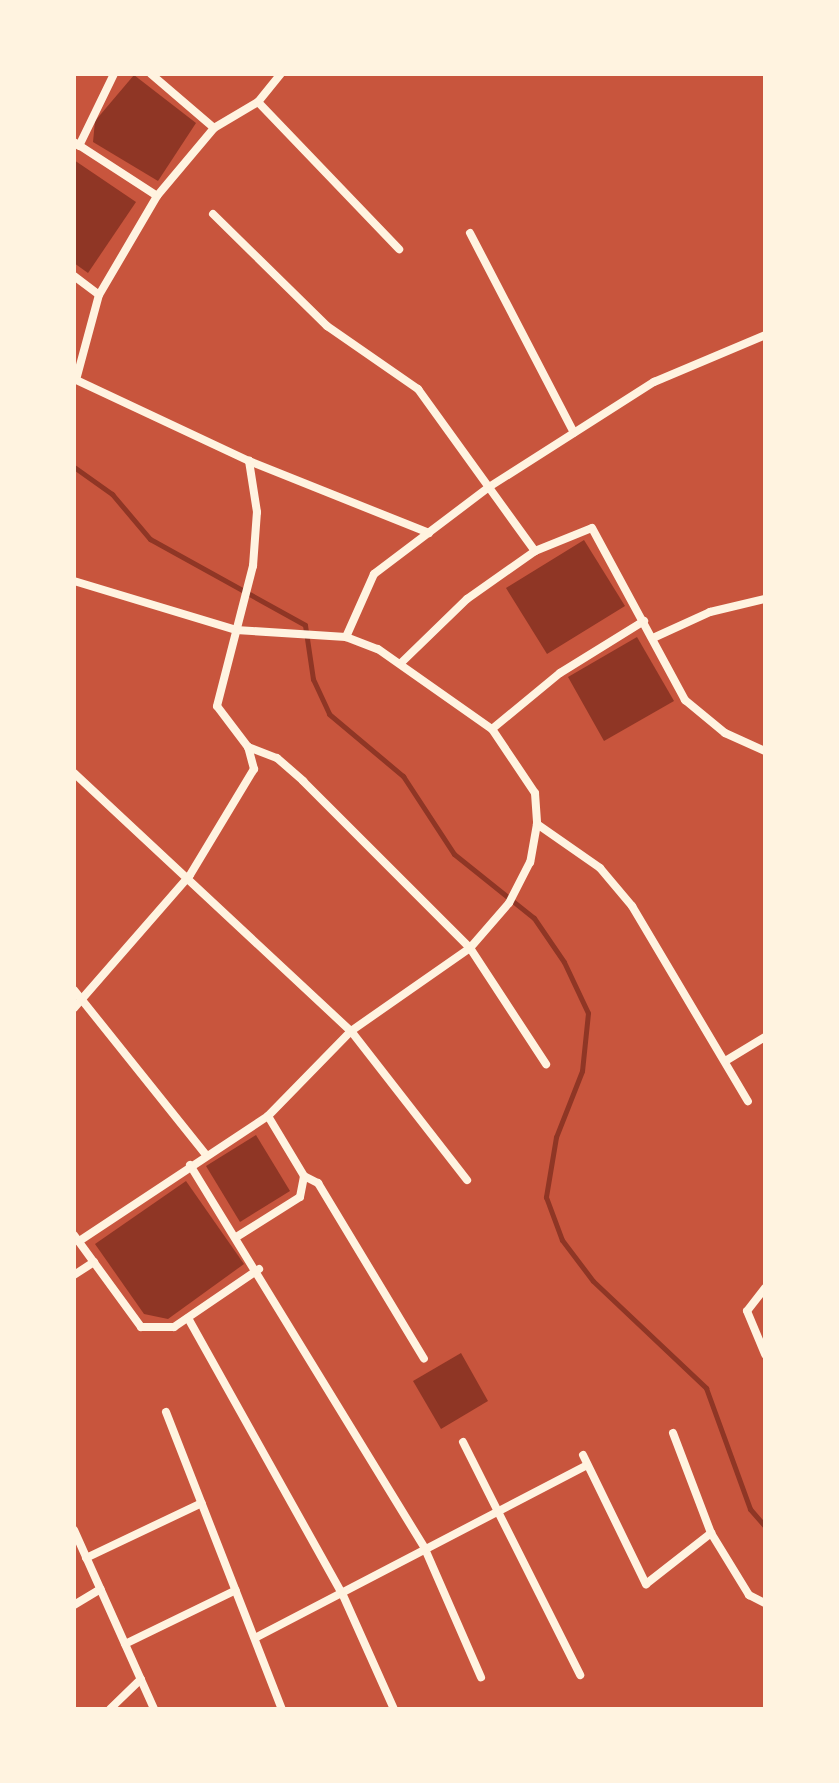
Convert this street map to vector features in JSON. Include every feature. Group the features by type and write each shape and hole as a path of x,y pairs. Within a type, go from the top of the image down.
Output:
{"street":[{"path":"114,74 76,144 157,196"},
{"path":"151,74 214,128"},
{"path":"281,74 258,102 214,128 157,196 99,295 75,379 249,461 429,533"},
{"path":"258,102 399,249"},
{"path":"213,214 327,326 418,389 535,551"},
{"path":"470,233 574,433"},
{"path":"74,276 99,295"},
{"path":"346,637 374,574 489,487 654,382 765,335"},
{"path":"74,1008 190,875 242,797 254,769 248,747 217,706 253,566 257,512 249,461"},
{"path":"401,663 467,599 535,551 592,528 685,700 725,733 765,751"},
{"path":"74,581 236,630 346,637 401,663 492,729 535,793 537,824 530,862 509,903 470,948 351,1031 268,1116 76,1238 141,1327 174,1327 259,1269"},
{"path":"653,638 710,612 765,599"},
{"path":"492,729 560,673 644,621"},
{"path":"248,747 277,758 303,781 470,948 546,1064"},
{"path":"74,773 190,875 351,1031 467,1180"},
{"path":"537,824 600,868 632,906 727,1060 748,1101"},
{"path":"74,990 206,1155"},
{"path":"727,1060 765,1037"},
{"path":"268,1116 304,1176 318,1183 424,1359"},
{"path":"190,1165 259,1269 425,1549 481,1677"},
{"path":"238,1236 300,1197 304,1176"},
{"path":"74,1275 94,1262"},
{"path":"765,1288 747,1311 765,1354"},
{"path":"188,1318 342,1593 394,1709"},
{"path":"166,1412 282,1709"},
{"path":"673,1433 711,1533 749,1595 765,1603"},
{"path":"463,1442 580,1675"},
{"path":"583,1455 642,1584 711,1533"},
{"path":"255,1638 586,1466"},
{"path":"86,1558 202,1503"},
{"path":"74,1530 154,1709"},
{"path":"74,1605 101,1589"},
{"path":"125,1644 236,1590"},
{"path":"110,1709 141,1679"}],"shaded area":[{"path":"134,75 196,123 158,181 93,142 95,121"},
{"path":"74,160 136,202 88,273 74,263"},
{"path":"584,540 625,606 547,654 506,588"},
{"path":"637,637 674,701 604,741 568,677"},
{"path":"256,1135 290,1191 240,1222 206,1166"},
{"path":"186,1181 244,1264 168,1319 144,1314 95,1244"},
{"path":"461,1353 488,1401 441,1429 413,1381"}],"waterway":[{"path":"74,467 112,494 150,539 305,625 313,679 329,714 403,776 454,854 534,918 564,962 588,1013 582,1071 556,1137 546,1197 562,1240 593,1281 706,1388 750,1509 765,1526"}]}
